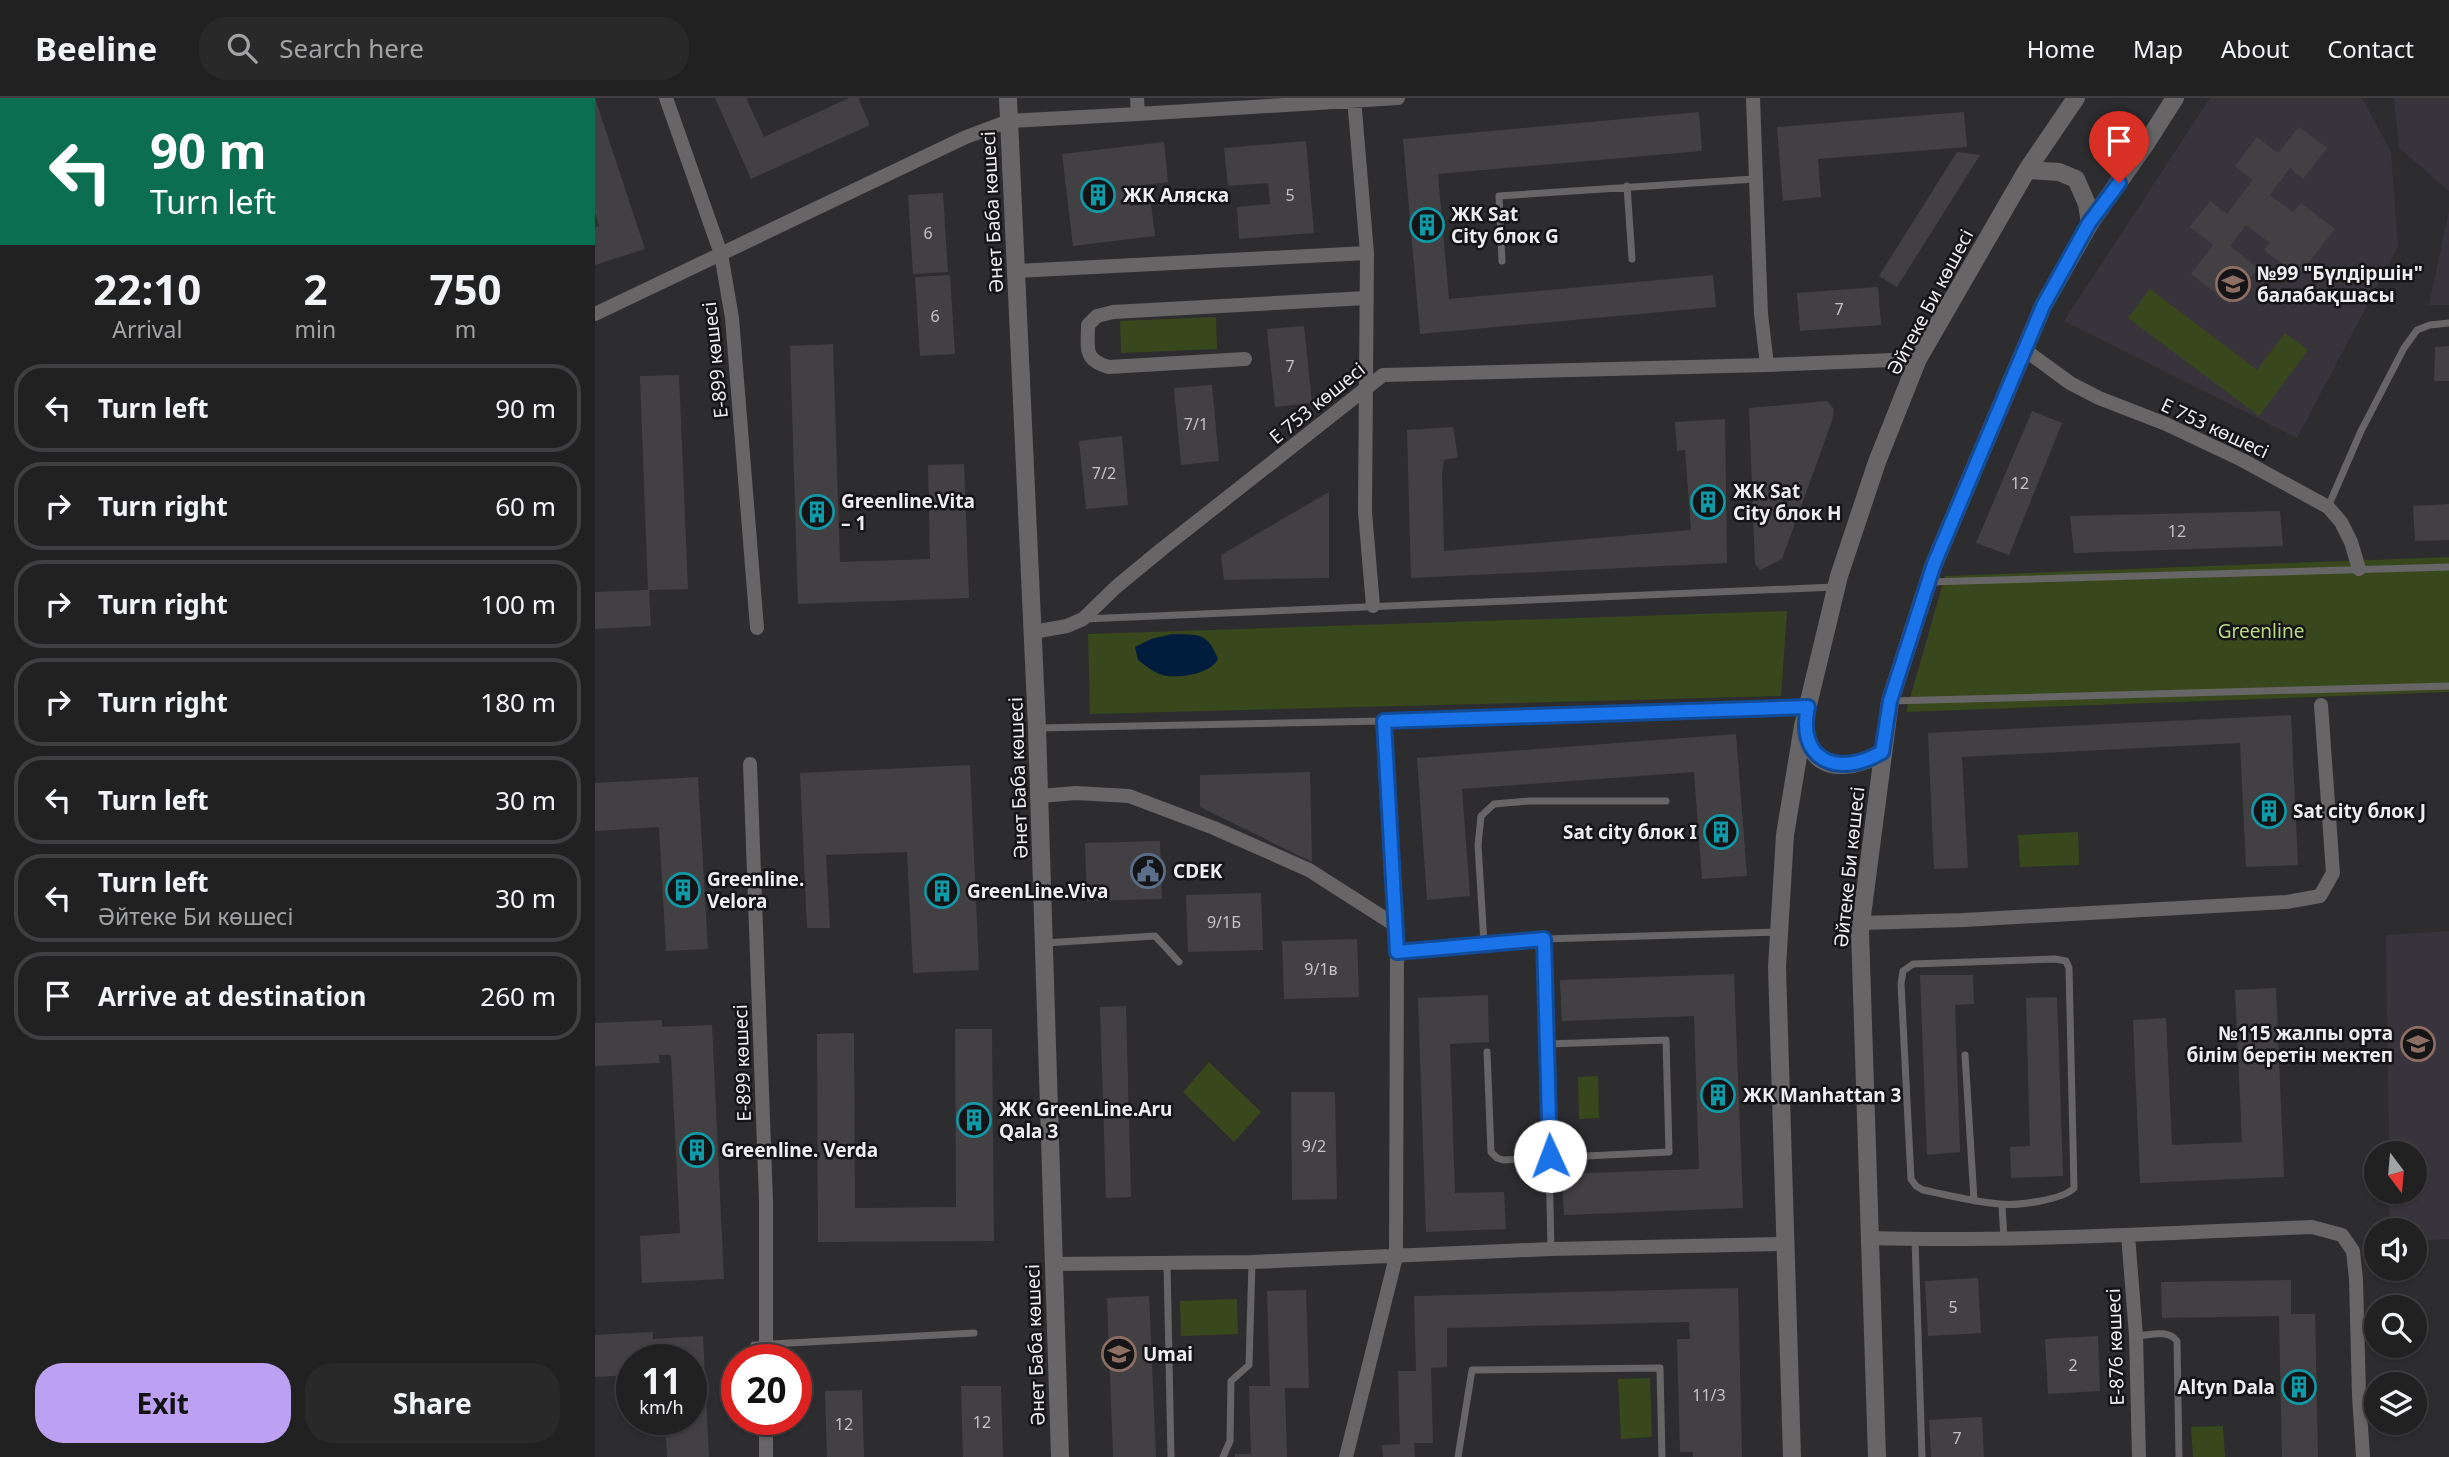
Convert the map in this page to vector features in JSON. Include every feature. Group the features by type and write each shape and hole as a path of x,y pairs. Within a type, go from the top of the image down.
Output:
{"street":[{"name":"Е-899 көшесі","path":"666,98 721,254 732,318 757,628"},
{"name":"Әнет Баба көшесі","path":"1009,98 1040,796 1060,1457"},
{"path":"1137,98 1138,114"},
{"path":"595,314 965,137 1009,121 1138,114 1226,103 1398,98"},
{"path":"1752,98 1761,314 1767,365"},
{"name":"Әйтеке Би көшесі","path":"1792,1457 1777,967 1785,835 1804,726 1837,587 1877,462 1918,359 2027,170 2076,98"},
{"name":"Әйтеке Би көшесі","path":"1877,1457 1861,923 1890,701 1928,582 2043,306 2089,223 2175,98"},
{"path":"1354,99 1367,253 1365,512 1373,606"},
{"path":"2027,170 2059,172 2075,179 2087,204 2089,223"},
{"path":"1016,271 1367,253"},
{"path":"1245,359 1109,367 1095,363 1088,355 1088,325 1097,316 1113,312 1366,298"},
{"name":"Е 753 көшесі","path":"2025,350 2070,383 2242,460 2328,507 2351,542 2359,569"},
{"name":"Е 753 көшесі","path":"1033,632 1067,626 1083,619 1162,548 1383,375 1918,359"},
{"path":"1861,923 2286,902 2320,896 2333,873 2321,705"},
{"path":"1346,1457 1396,1257 1397,952 1384,721"},
{"path":"1804,726 1813,752 1839,766 1872,759 1882,752"},
{"name":"Е-899 көшесі","path":"750,764 766,1201 760,1344"},
{"path":"1040,796 1076,793 1129,796 1214,828 1309,870 1395,925"},
{"path":"1870,1238 2004,1240 2312,1227 2342,1235 2353,1251 2356,1279 2363,1457"},
{"name":"Е-876 көшесі","path":"2128,1235 2136,1336 2139,1457"},
{"path":"1053,1264 1252,1262 1551,1249 1784,1244"},
{"path":"766,1435 766,1457"}],"lane":[{"path":"1502,261 1499,196 1754,179"},
{"path":"1627,186 1633,259"},
{"path":"2328,507 2361,431 2404,348 2417,330 2430,325 2449,323"},
{"path":"1928,582 2449,567"},
{"path":"1083,619 1837,587"},
{"path":"1890,701 2449,686"},
{"path":"1037,728 1384,721 1808,707"},
{"path":"1483,943 1478,845 1481,816 1494,804 1529,801 1666,801"},
{"path":"1397,952 1544,939 1779,932"},
{"path":"1044,943 1155,936 1179,962"},
{"path":"1544,939 1551,1249"},
{"path":"2055,959 2066,961 2069,968 2074,1188 2068,1195 2058,1198 2002,1205 1923,1190 1910,1179 1901,984 1903,971 1913,964 2055,959"},
{"path":"1487,1052 1491,1152 1497,1158 1503,1160 1669,1152 1665,1040 1547,1044"},
{"path":"1965,1055 1975,1200"},
{"path":"2002,1205 2004,1240"},
{"path":"1915,1239 1922,1457"},
{"path":"1223,1457 1230,1441 1231,1381 1249,1365 1252,1262"},
{"path":"1167,1263 1171,1457"},
{"path":"778,1344 974,1333"},
{"path":"2136,1336 2165,1333 2172,1335 2177,1341 2179,1457"},
{"path":"1458,1457 1472,1370 1660,1368 1662,1457"}],"shaded area":[{"name":"№99 \"Бүлдіршін\" балабақшасы","path":"2210,98 2362,98 2391,152 2398,247 2297,438 2064,321"},
{"path":"2394,98 2449,98 2449,191 2399,148"},
{"path":"2449,210 2449,305 2429,305"},
{"name":"№115 жалпы орта білім беретін мектеп","path":"2449,931 2449,1239 2427,1240 2427,1218 2390,1218 2389,1204 2427,1204 2427,1141 2389,1141 2386,935"}],"green space":[{"path":"2150,289 2257,370 2285,333 2308,350 2259,416 2128,318"},
{"path":"1216,317 1217,349 1121,353 1120,321"},
{"name":"Greenline","path":"2449,557 2449,692 1906,712 1945,576"},
{"path":"1787,611 1781,696 1090,714 1088,634"},
{"path":"2078,832 2079,865 2020,867 2018,835"},
{"path":"1209,1062 1261,1112 1234,1142 1183,1092"},
{"path":"1598,1076 1599,1118 1579,1119 1578,1077"},
{"path":"1237,1299 1238,1334 1181,1336 1180,1301"},
{"path":"1650,1378 1652,1437 1621,1439 1618,1379"},
{"path":"2223,1426 2225,1457 2193,1457 2191,1427"}],"water":[{"path":"1173,634 1206,639 1218,659 1203,671 1173,676 1159,674 1138,660 1135,647 1151,639"}],"building":[{"path":"595,98 645,249 595,265 595,227 599,226 595,213"},
{"path":"715,98 746,98 764,137 849,98 858,98 870,125 751,179"},
{"name":"ЖК Sat City блок G","path":"1699,112 1702,151 1438,174 1449,299 1713,275 1716,307 1420,334 1403,139"},
{"path":"1964,112 1967,147 1818,159 1821,197 1783,201 1777,127"},
{"path":"2299,127 2327,148 2303,179 2290,168 2270,195 2293,212 2301,203 2335,229 2298,276 2264,250 2270,243 2246,225 2230,246 2258,268 2230,304 2191,274 2213,245 2190,227 2210,201 2227,214 2253,180 2235,166 2257,137 2278,153"},
{"name":"ЖК Аляска","path":"1306,141 1314,233 1239,239 1237,207 1270,204 1268,183 1228,186 1224,148"},
{"name":"ЖК Аляска","path":"1164,142 1168,182 1128,187 1130,206 1151,204 1155,236 1073,246 1062,154"},
{"path":"1957,152 1980,155 1897,287 1879,276"},
{"path":"943,193 948,272 913,274 908,195"},
{"path":"950,275 955,354 920,356 915,277"},
{"path":"1878,287 1881,325 1800,331 1797,293"},
{"path":"1304,326 1312,403 1275,407 1267,329"},
{"name":"Greenline.Vita – 1","path":"833,344 840,562 930,559 928,465 964,464 969,598 798,604 790,346"},
{"path":"2449,346 2449,381 2434,381 2435,347"},
{"path":"679,375 688,589 649,590 651,626 595,629 595,592 648,590 640,376"},
{"path":"1212,385 1219,461 1181,465 1174,388"},
{"path":"1827,401 1834,409 1832,421 1782,559 1760,570 1755,564 1749,408"},
{"path":"2032,411 2062,423 2009,555 1976,543"},
{"name":"ЖК Sat City блок H","path":"1725,419 1727,563 1411,578 1407,430 1453,427 1458,457 1444,460 1442,475 1444,551 1691,530 1685,450 1677,451 1675,422"},
{"path":"1122,436 1128,505 1086,509 1079,441"},
{"path":"1329,492 1329,578 1224,580 1221,555"},
{"path":"2449,504 2449,540 2415,541 2413,506"},
{"path":"2280,511 2283,546 2074,553 2070,516"},
{"name":"Sat city блок J","path":"2291,715 2298,865 2246,867 2240,743 1962,757 1968,868 1934,869 1928,733"},
{"name":"Sat city блок I","path":"1736,734 1747,876 1702,879 1694,772 1462,789 1470,896 1427,900 1417,758"},
{"name":"GreenLine.Viva","path":"970,765 979,970 913,973 907,852 826,855 830,928 807,928 800,773"},
{"path":"1310,772 1312,862 1200,807 1200,775"},
{"name":"Greenline. Velora","path":"698,777 708,949 666,951 659,827 595,831 595,783"},
{"path":"1160,841 1162,899 1087,901 1085,843"},
{"path":"1261,893 1263,950 1188,952 1186,895"},
{"path":"1357,939 1359,997 1284,999 1282,941"},
{"name":"ЖК Manhattan 3","path":"1734,974 1743,1208 1564,1215 1562,1174 1699,1169 1694,1016 1562,1021 1560,980"},
{"path":"1920,975 1973,975 1974,1004 1955,1005 1960,1152 1927,1155"},
{"path":"2276,988 2284,1177 2140,1183 2133,1020 2166,1018 2172,1145 2242,1142 2235,990"},
{"path":"1488,995 1489,1042 1450,1044 1455,1193 1504,1192 1506,1229 1426,1232 1418,998"},
{"path":"2057,997 2063,1176 2011,1178 2010,1147 2030,1146 2026,998"},
{"path":"1126,1006 1131,1197 1106,1198 1100,1007"},
{"name":"Greenline. Verda","path":"662,1020 662,1027 712,1025 724,1279 642,1283 640,1236 680,1233 671,1055 659,1055 660,1063 595,1066 595,1023"},
{"name":"ЖК GreenLine.Aru Qala 3","path":"955,1029 992,1029 994,1241 818,1242 817,1034 854,1033 855,1208 956,1207"},
{"path":"1291,1092 1335,1092 1337,1199 1292,1200"},
{"path":"1978,1278 1981,1333 1928,1336 1925,1281"},
{"name":"Altyn Dala","path":"2291,1280 2291,1314 2315,1314 2318,1457 2282,1457 2279,1316 2162,1318 2161,1282"},
{"path":"1738,1288 1742,1457 1693,1457 1693,1452 1680,1452 1677,1339 1690,1339 1689,1322 1447,1328 1447,1367 1431,1368 1433,1443 1414,1443 1415,1457 1383,1457 1382,1445 1400,1444 1398,1371 1416,1371 1414,1296"},
{"path":"1306,1290 1309,1388 1285,1388 1287,1457 1235,1457 1235,1454 1251,1454 1249,1386 1270,1386 1267,1291"},
{"path":"1149,1296 1156,1457 1113,1457 1107,1298"},
{"path":"653,1332 653,1339 703,1336 703,1344 616,1344 616,1376 595,1377 595,1335"},
{"path":"2098,1336 2100,1391 2048,1394 2045,1339"},
{"path":"961,1386 1001,1386 1003,1457 963,1457"},
{"path":"862,1390 864,1457 827,1457 825,1391"},
{"path":"707,1417 709,1457 667,1457 666,1435 707,1435"},
{"path":"1982,1417 1984,1457 1931,1457 1929,1420"}],"place":[{"name":"ЖК Аляска","path":"1098,195"},
{"name":"ЖК Sat City блок G","path":"1427,225"},
{"name":"№99 \"Бүлдіршін\" балабақшасы","path":"2233,284"},
{"name":"ЖК Sat City блок H","path":"1708,502"},
{"name":"Greenline.Vita – 1","path":"817,512"},
{"name":"Sat city блок J","path":"2269,811"},
{"name":"Sat city блок I","path":"1721,832"},
{"name":"CDEK","path":"1148,871"},
{"name":"Greenline. Velora","path":"683,890"},
{"name":"GreenLine.Viva","path":"942,891"},
{"name":"№115 жалпы орта білім беретін мектеп","path":"2418,1044"},
{"name":"ЖК Manhattan 3","path":"1718,1095"},
{"name":"ЖК GreenLine.Aru Qala 3","path":"974,1120"},
{"name":"Greenline. Verda","path":"697,1150"},
{"name":"Umai","path":"1119,1354"},
{"name":"Altyn Dala","path":"2299,1387"}],"route":[{"path":"1550,1156 1544,939 1397,952 1384,721 1808,707 1804,726 1813,752 1826,761 1839,766 1851,765 1872,759 1882,752 1890,701 1934,564 2043,306 2089,223 2119,183"}]}
